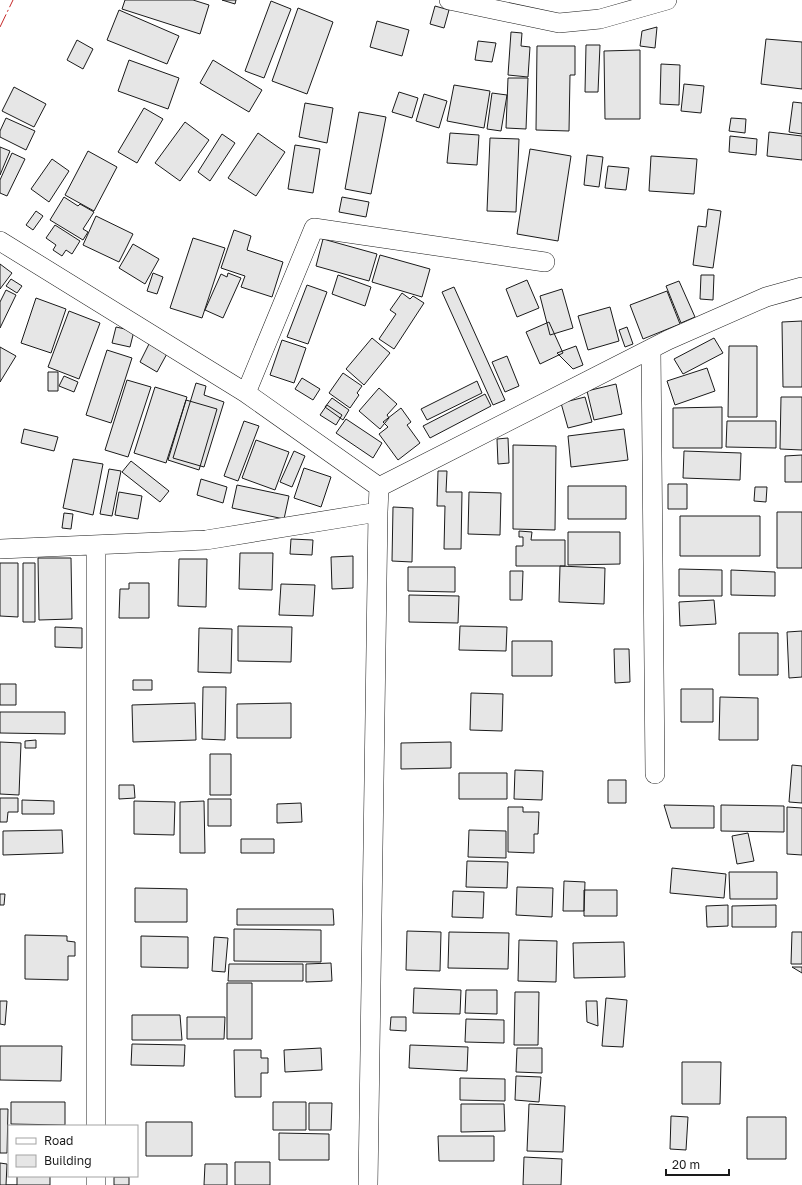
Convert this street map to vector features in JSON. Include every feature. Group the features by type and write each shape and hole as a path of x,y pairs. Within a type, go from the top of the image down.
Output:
{"street":[{"path":"449,0 559,23 600,19 668,0"},
{"path":"246,393 314,228 545,262"},
{"path":"0,241 246,393 379,487"},
{"path":"379,487 651,349 766,297 802,287"},
{"path":"651,349 655,774"},
{"path":"368,1185 379,487"},
{"path":"0,549 206,540 378,512"},
{"path":"96,545 96,1125"}],"building":[{"path":"125,0 193,0 209,5 200,34 122,9"},
{"path":"222,0 236,0 235,4"},
{"path":"271,1 291,9 264,78 245,71"},
{"path":"435,6 449,10 444,28 430,24"},
{"path":"298,8 333,22 307,94 272,81"},
{"path":"119,10 179,36 167,64 107,40"},
{"path":"377,21 409,30 402,56 370,47"},
{"path":"657,27 655,48 640,46 642,31"},
{"path":"511,32 522,33 521,46 530,47 528,77 508,75"},
{"path":"766,39 802,42 802,89 761,84"},
{"path":"77,40 93,49 83,69 67,60"},
{"path":"478,41 496,43 492,62 475,60"},
{"path":"586,45 600,45 598,92 585,92"},
{"path":"537,46 575,46 575,75 570,75 569,131 536,130"},
{"path":"640,50 640,119 605,119 604,51"},
{"path":"129,60 179,78 168,109 118,91"},
{"path":"213,60 262,90 249,112 200,83"},
{"path":"661,64 680,65 679,105 660,104"},
{"path":"508,78 528,78 526,129 506,128"},
{"path":"684,84 704,86 701,113 681,111"},
{"path":"454,85 490,91 484,128 447,121"},
{"path":"14,87 46,104 34,127 2,111"},
{"path":"399,92 418,98 412,118 392,112"},
{"path":"492,93 507,95 501,131 487,129"},
{"path":"424,94 447,101 439,128 416,121"},
{"path":"793,102 802,103 802,134 789,132"},
{"path":"305,103 333,108 327,143 299,137"},
{"path":"144,108 163,119 137,163 118,152"},
{"path":"359,112 386,117 371,194 345,189"},
{"path":"6,118 35,131 26,150 0,137 0,131"},
{"path":"731,118 746,119 745,133 729,131"},
{"path":"185,122 209,140 180,181 155,163"},
{"path":"769,132 802,136 802,160 767,156"},
{"path":"258,133 285,152 256,196 228,178"},
{"path":"450,133 479,135 477,165 447,163"},
{"path":"222,134 235,143 210,181 198,172"},
{"path":"730,136 757,139 756,155 729,152"},
{"path":"490,138 519,139 516,212 487,211"},
{"path":"295,145 320,149 313,193 288,189"},
{"path":"0,147 10,151 0,175"},
{"path":"530,149 571,156 558,241 517,234"},
{"path":"88,151 117,167 94,211 65,195"},
{"path":"12,153 25,159 7,196 0,193 0,180"},
{"path":"587,155 603,157 599,187 584,185"},
{"path":"651,156 697,159 694,194 649,191"},
{"path":"52,159 69,171 49,202 31,189"},
{"path":"608,166 629,168 626,190 605,188"},
{"path":"64,197 78,206 80,204 94,212 83,229 88,232 83,240 50,220"},
{"path":"342,197 369,202 366,217 339,212"},
{"path":"708,209 721,211 713,268 693,265 698,226 706,227"},
{"path":"36,211 43,216 33,230 26,225"},
{"path":"96,216 133,234 119,262 83,245"},
{"path":"55,225 80,241 72,254 66,250 62,256 53,250 56,245 46,238"},
{"path":"234,230 251,236 247,250 283,262 272,297 241,287 245,276 221,268"},
{"path":"193,238 225,248 202,318 170,308"},
{"path":"323,239 377,254 369,281 316,266"},
{"path":"133,244 159,259 145,284 119,268"},
{"path":"380,255 430,269 422,297 372,282"},
{"path":"0,264 12,273 0,289"},
{"path":"153,273 163,277 157,294 147,291"},
{"path":"228,273 241,278 223,318 205,310 221,274 227,277"},
{"path":"338,275 371,287 365,306 332,294"},
{"path":"701,275 714,275 713,300 700,299"},
{"path":"11,279 22,286 17,293 6,286"},
{"path":"527,280 539,308 517,317 506,289"},
{"path":"679,281 695,317 681,323 666,286"},
{"path":"307,285 327,292 308,344 287,337"},
{"path":"454,287 505,400 493,405 442,292"},
{"path":"562,289 573,328 550,335 540,296"},
{"path":"6,290 16,295 0,328 0,302"},
{"path":"667,291 680,324 643,339 630,305"},
{"path":"402,293 410,299 413,296 424,303 394,349 379,339 396,314 390,310"},
{"path":"36,298 66,309 51,353 21,343"},
{"path":"610,307 619,341 588,350 578,316"},
{"path":"69,311 100,323 79,379 48,367"},
{"path":"802,321 802,387 783,387 782,322"},
{"path":"549,322 563,353 540,364 526,332"},
{"path":"116,327 134,331 130,347 112,343"},
{"path":"627,327 633,344 625,347 619,330"},
{"path":"372,338 390,353 364,385 346,369"},
{"path":"714,338 723,353 683,374 674,359"},
{"path":"151,340 169,350 157,372 140,362"},
{"path":"282,340 306,348 294,383 270,375"},
{"path":"576,346 583,365 573,369 557,353"},
{"path":"729,346 757,346 757,417 728,417"},
{"path":"0,347 16,356 0,382"},
{"path":"107,350 132,358 111,423 86,415"},
{"path":"507,356 519,386 505,392 492,362"},
{"path":"707,368 715,391 675,405 667,381"},
{"path":"48,372 58,372 58,391 48,391"},
{"path":"343,373 362,386 357,393 359,395 350,408 329,393"},
{"path":"64,376 78,382 74,392 59,386"},
{"path":"302,378 320,389 313,400 295,389"},
{"path":"127,380 151,387 128,457 105,450"},
{"path":"477,381 482,393 427,420 421,409"},
{"path":"196,383 206,386 204,395 224,402 204,467 173,458"},
{"path":"616,384 622,414 594,420 587,391"},
{"path":"155,387 187,397 166,463 134,453"},
{"path":"379,388 397,404 387,415 389,418 380,429 359,411"},
{"path":"485,394 491,406 430,438 423,426"},
{"path":"585,397 592,422 568,428 561,403"},
{"path":"781,397 802,397 802,450 780,449"},
{"path":"332,398 349,410 343,420 325,407"},
{"path":"186,400 217,409 199,470 168,460"},
{"path":"327,405 342,415 336,425 320,415"},
{"path":"722,407 722,448 673,448 673,408"},
{"path":"401,408 411,422 407,425 420,443 398,460 379,434 388,427 383,422"},
{"path":"346,419 382,443 373,458 336,433"},
{"path":"244,421 259,426 238,481 224,476"},
{"path":"727,421 776,421 776,448 726,447"},
{"path":"24,429 58,437 54,451 21,443"},
{"path":"624,429 628,460 571,467 568,436"},
{"path":"508,438 509,463 498,464 497,439"},
{"path":"256,440 289,452 275,490 242,478"},
{"path":"513,445 556,446 555,530 513,529"},
{"path":"294,451 305,456 292,487 280,482"},
{"path":"684,451 741,453 740,480 683,478"},
{"path":"802,455 802,482 785,482 785,456"},
{"path":"73,459 103,464 93,515 63,508"},
{"path":"131,461 169,491 160,502 122,472"},
{"path":"304,468 331,477 321,507 294,498"},
{"path":"109,469 121,471 112,516 100,514"},
{"path":"438,471 447,471 446,492 462,492 461,549 444,549 445,506 437,506"},
{"path":"201,479 227,487 223,503 197,495"},
{"path":"668,484 687,484 687,509 668,509"},
{"path":"237,485 289,496 284,519 232,508"},
{"path":"568,486 626,486 626,519 568,519"},
{"path":"755,487 767,487 766,502 754,501"},
{"path":"119,492 142,496 138,519 115,515"},
{"path":"469,492 501,493 500,535 468,534"},
{"path":"393,507 413,508 412,562 392,561"},
{"path":"777,512 802,512 802,568 777,568"},
{"path":"64,513 73,514 71,529 62,528"},
{"path":"680,516 760,516 760,556 680,556"},
{"path":"519,531 532,532 531,540 565,540 565,566 516,566 516,546 523,546 523,537 519,537"},
{"path":"568,532 620,532 620,564 568,565"},
{"path":"291,539 313,540 312,555 290,554"},
{"path":"240,553 273,553 272,590 239,589"},
{"path":"353,556 353,588 332,589 331,557"},
{"path":"38,558 71,558 72,619 39,620"},
{"path":"179,559 207,559 206,607 178,606"},
{"path":"0,563 18,563 18,617 0,616"},
{"path":"23,563 35,563 35,622 23,622"},
{"path":"560,566 605,568 604,604 559,602"},
{"path":"408,567 455,567 455,592 408,591"},
{"path":"679,569 722,570 722,596 679,596"},
{"path":"731,570 775,572 775,596 731,595"},
{"path":"510,571 523,571 522,600 510,600"},
{"path":"129,583 149,583 149,618 119,618 120,589 129,589"},
{"path":"281,584 315,585 313,616 279,615"},
{"path":"409,595 459,596 458,623 409,622"},
{"path":"714,600 716,624 680,626 679,602"},
{"path":"238,626 292,627 291,662 238,661"},
{"path":"460,626 507,627 506,651 459,650"},
{"path":"55,627 82,628 82,648 55,647"},
{"path":"199,628 232,629 231,673 198,672"},
{"path":"802,631 802,677 789,678 787,632"},
{"path":"739,633 778,633 778,675 739,675"},
{"path":"512,641 552,641 552,676 512,676"},
{"path":"614,649 629,649 630,682 615,683"},
{"path":"133,680 152,680 152,690 133,690"},
{"path":"0,684 16,684 16,705 0,705"},
{"path":"203,687 226,687 225,740 202,739"},
{"path":"681,689 713,689 713,722 681,722"},
{"path":"471,693 503,694 502,731 470,730"},
{"path":"720,697 758,698 758,740 719,740"},
{"path":"195,703 196,740 133,742 132,705"},
{"path":"291,703 291,738 237,738 237,704"},
{"path":"0,712 65,712 65,734 0,733"},
{"path":"36,740 36,748 25,748 25,741"},
{"path":"0,742 21,743 19,795 0,794"},
{"path":"451,742 451,768 401,769 401,743"},
{"path":"210,754 231,754 231,795 210,795"},
{"path":"792,765 802,766 802,803 789,802"},
{"path":"515,770 543,771 542,800 514,799"},
{"path":"459,773 507,773 507,799 459,799"},
{"path":"608,780 626,780 626,803 608,803"},
{"path":"119,785 134,785 135,798 119,799"},
{"path":"0,798 18,798 18,812 8,812 7,822 0,822"},
{"path":"208,799 231,799 231,826 208,826"},
{"path":"22,800 54,801 54,814 22,814"},
{"path":"134,801 175,802 174,835 134,834"},
{"path":"204,801 205,853 180,853 180,802"},
{"path":"301,803 302,822 277,823 277,804"},
{"path":"664,805 714,806 714,828 671,828"},
{"path":"721,805 784,806 784,832 721,831"},
{"path":"508,807 523,807 523,812 539,812 538,834 534,834 534,853 508,852"},
{"path":"787,807 802,808 802,855 787,854"},
{"path":"62,830 63,853 3,855 3,831"},
{"path":"469,830 506,831 506,858 468,857"},
{"path":"748,833 754,861 737,864 732,836"},
{"path":"241,839 274,839 274,853 241,853"},
{"path":"467,861 508,862 507,888 466,887"},
{"path":"672,868 726,874 724,898 670,893"},
{"path":"729,872 777,872 777,899 730,899"},
{"path":"564,881 585,882 584,911 563,911"},
{"path":"517,887 553,888 552,917 516,915"},
{"path":"135,888 187,889 187,922 135,922"},
{"path":"584,890 617,890 617,916 584,916"},
{"path":"453,891 484,892 483,918 452,917"},
{"path":"0,894 5,894 4,905 0,905"},
{"path":"728,905 728,926 707,927 706,906"},
{"path":"776,905 776,927 732,927 732,906"},
{"path":"237,909 333,909 334,925 237,925"},
{"path":"234,929 321,930 321,962 234,961"},
{"path":"407,931 441,932 440,971 406,970"},
{"path":"449,932 509,933 508,969 448,968"},
{"path":"792,932 802,932 802,964 791,964"},
{"path":"25,935 67,936 67,941 75,942 75,956 68,956 68,980 25,979"},
{"path":"141,936 188,937 188,968 141,967"},
{"path":"214,937 228,938 225,972 212,971"},
{"path":"519,940 557,941 556,982 518,981"},
{"path":"624,942 625,977 574,978 573,943"},
{"path":"331,963 332,981 306,982 306,964"},
{"path":"229,964 303,964 303,981 228,981"},
{"path":"792,967 802,967 802,973"},
{"path":"227,983 252,983 252,1039 227,1039"},
{"path":"414,988 461,990 460,1014 413,1013"},
{"path":"466,990 497,990 497,1014 465,1013"},
{"path":"515,992 539,992 538,1045 514,1045"},
{"path":"606,998 627,1000 623,1047 602,1046"},
{"path":"0,1001 7,1001 5,1025 0,1024"},
{"path":"586,1001 597,1001 598,1026 587,1022"},
{"path":"132,1015 180,1015 182,1040 132,1040"},
{"path":"187,1017 225,1017 224,1039 187,1039"},
{"path":"391,1017 406,1017 406,1031 390,1030"},
{"path":"466,1019 504,1020 504,1043 465,1042"},
{"path":"132,1044 185,1045 184,1066 131,1065"},
{"path":"410,1045 468,1047 467,1071 409,1068"},
{"path":"0,1046 62,1046 61,1081 0,1080"},
{"path":"321,1048 322,1070 285,1072 284,1050"},
{"path":"517,1048 542,1048 542,1073 516,1072"},
{"path":"234,1050 261,1050 261,1058 268,1058 268,1073 261,1073 261,1097 235,1097"},
{"path":"682,1062 721,1062 720,1104 682,1104"},
{"path":"516,1076 541,1077 539,1102 515,1100"},
{"path":"460,1078 505,1079 505,1101 460,1100"},
{"path":"11,1102 65,1102 65,1125 11,1124"},
{"path":"273,1102 306,1102 306,1130 273,1130"},
{"path":"309,1103 332,1103 331,1130 309,1130"},
{"path":"461,1104 504,1104 505,1131 461,1132"},
{"path":"529,1104 565,1106 563,1152 527,1151"},
{"path":"0,1109 8,1109 7,1153 0,1153"},
{"path":"671,1116 688,1117 686,1150 670,1149"},
{"path":"747,1117 786,1117 786,1159 747,1159"},
{"path":"146,1122 192,1122 192,1156 146,1156"},
{"path":"279,1133 329,1134 329,1160 279,1160"},
{"path":"438,1136 494,1136 494,1161 439,1161"},
{"path":"524,1157 562,1159 561,1185 523,1185"},
{"path":"235,1162 270,1162 270,1185 235,1185"},
{"path":"0,1163 7,1164 6,1185 0,1185"},
{"path":"205,1164 227,1164 227,1185 204,1185"},
{"path":"17,1177 50,1177 50,1185 17,1185"},
{"path":"114,1177 129,1177 129,1185 114,1185"}],"power":[{"path":"0,27 13,0"}]}
